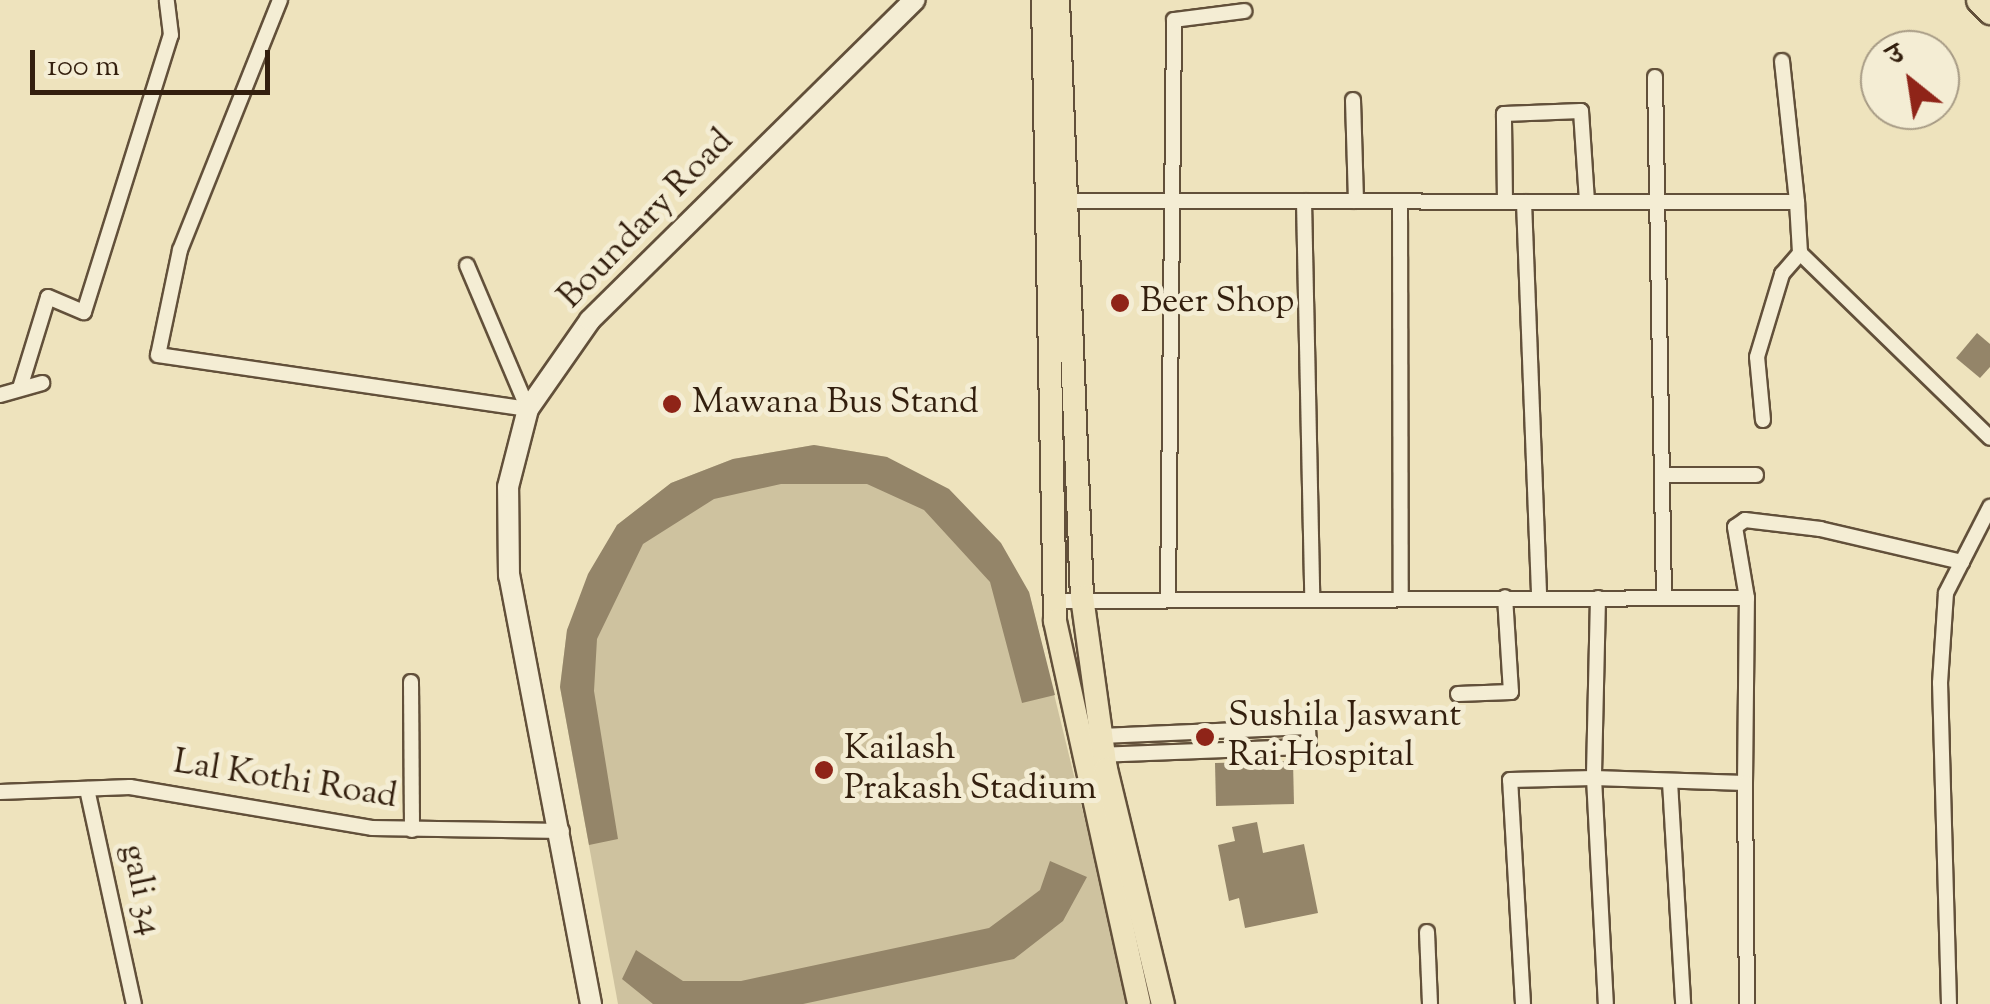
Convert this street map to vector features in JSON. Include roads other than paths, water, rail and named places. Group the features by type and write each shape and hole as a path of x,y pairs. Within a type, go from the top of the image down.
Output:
{"highway":[{"path":"1979,0 1990,11"}],"main road":[{"path":"1043,0 1082,597 1096,749"},
{"path":"1058,0 1054,601 1096,749 1149,996"}],"street":[{"path":"20,388 48,297 84,312 172,34 167,0"},
{"path":"280,0 180,250 158,355 528,410"},
{"name":"Boundary Road","path":"591,1004 562,830 509,576 508,488 528,410 590,320 915,0"},
{"path":"1168,598 1174,20 1244,12"},
{"path":"1782,61 1800,253 1990,438"},
{"path":"1655,77 1664,598"},
{"path":"1353,100 1356,201"},
{"path":"1505,202 1504,114 1581,111 1587,202"},
{"path":"1057,201 1796,202"},
{"path":"1304,201 1312,598"},
{"path":"1400,202 1401,598"},
{"path":"1524,202 1539,598"},
{"path":"1763,420 1757,357 1782,274 1800,253"},
{"path":"467,266 528,410"},
{"path":"0,396 42,383"},
{"path":"1663,474 1756,475"},
{"path":"1948,1004 1940,683 1946,593 1990,507"},
{"path":"1747,1004 1747,598 1735,528 1746,520 1962,562"},
{"path":"1054,601 1082,597 1747,598"},
{"path":"1458,694 1511,692 1505,598"},
{"path":"1598,598 1594,778 1606,1004"},
{"path":"412,682 412,830"},
{"path":"1308,727 1308,748 1096,749 1308,727"},
{"path":"1523,1004 1510,780 1594,778 1746,784"},
{"path":"1670,782 1683,1004"},
{"name":"Lal Kothi Road","path":"0,792 130,787 412,830 562,830"},
{"name":"gali 34","path":"87,788 134,1004"},
{"path":"1426,932 1430,1004"}],"place":[{"name":"Beer Shop","path":"1120,303"},
{"name":"Mawana Bus Stand","path":"672,404"},
{"name":"Sushila Jaswant Rai Hospital","path":"1205,737"},
{"name":"Kailash Prakash Stadium","path":"824,770"}]}
